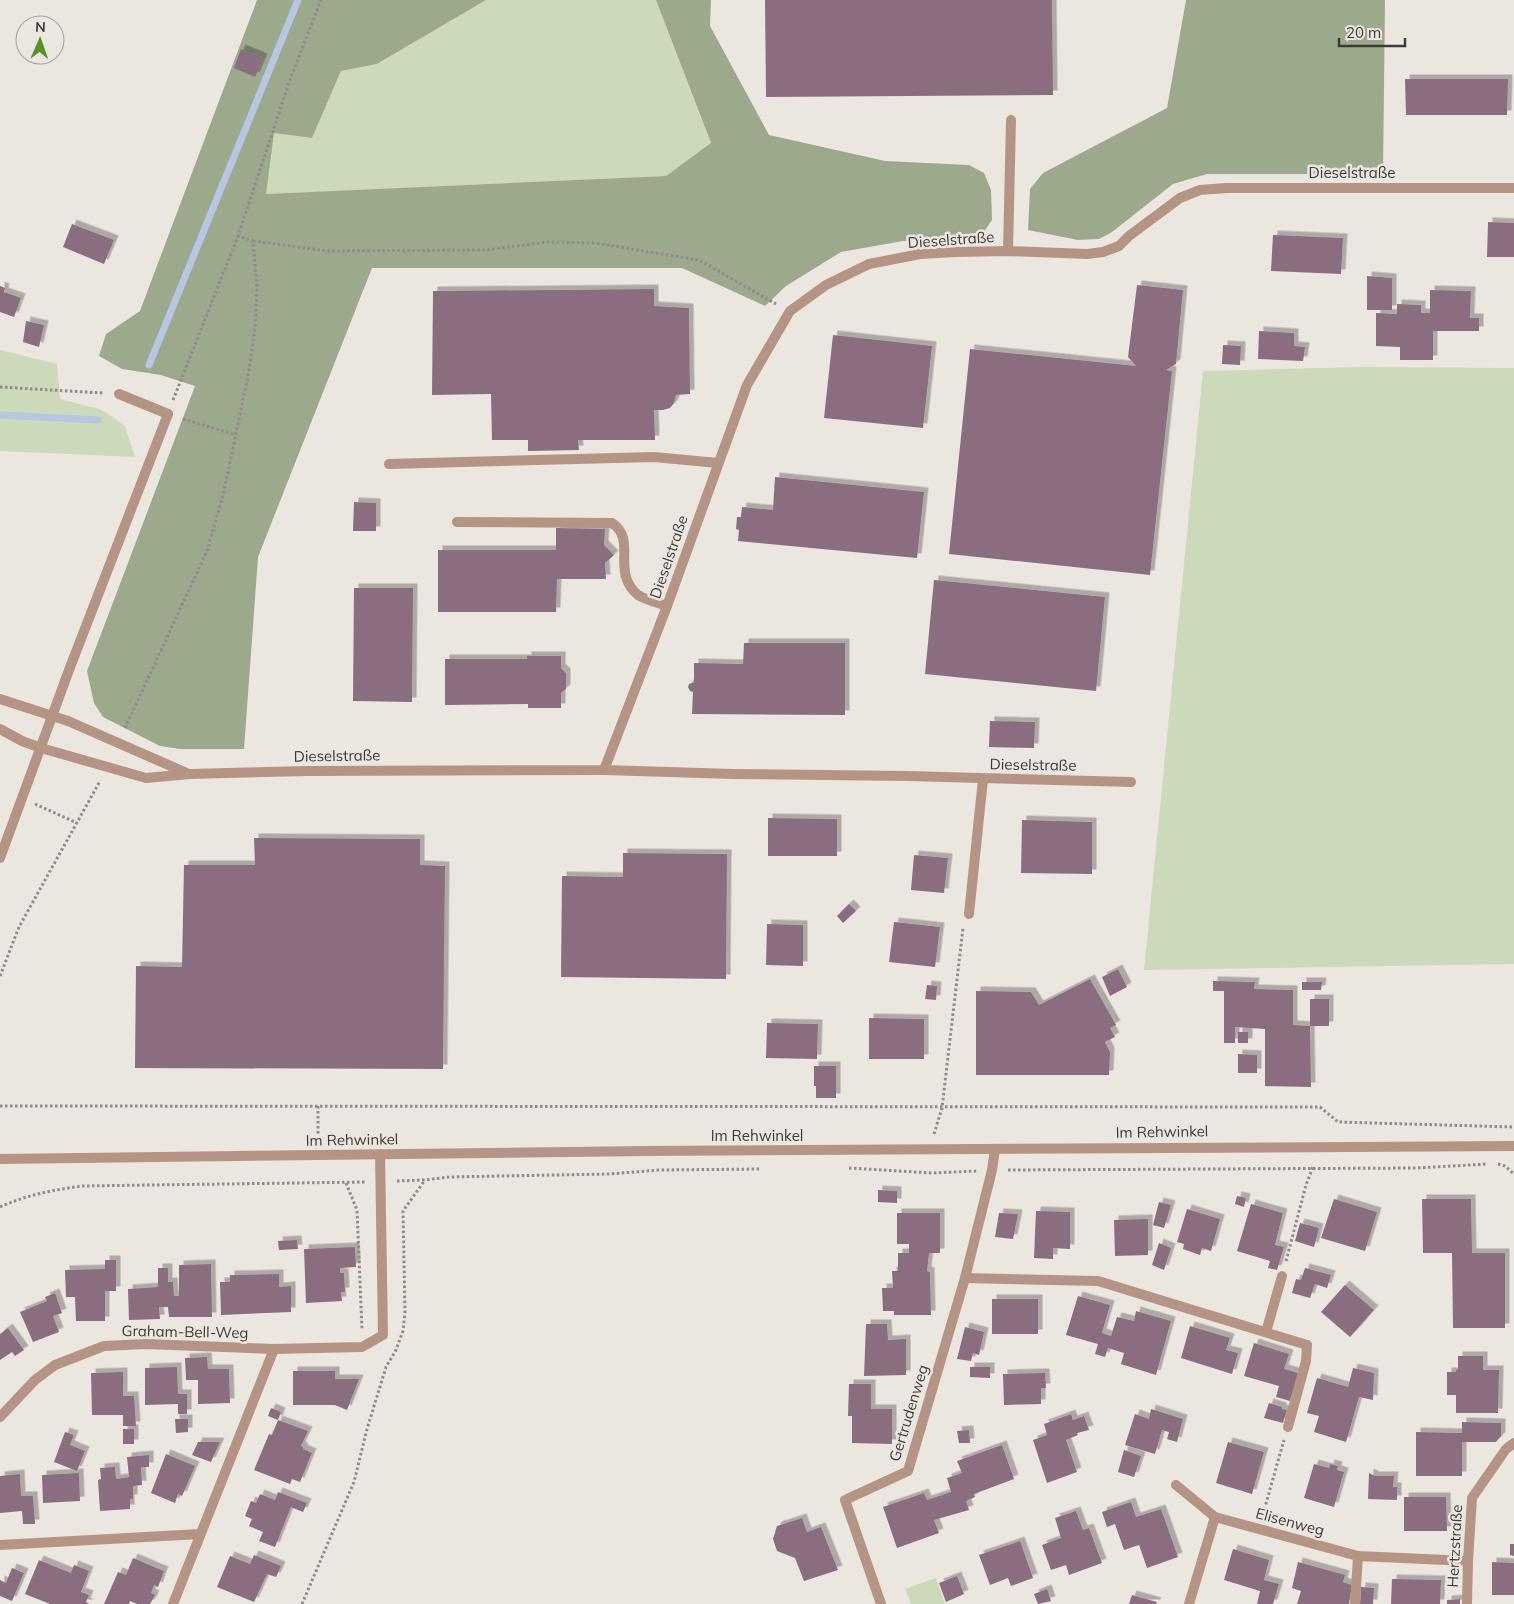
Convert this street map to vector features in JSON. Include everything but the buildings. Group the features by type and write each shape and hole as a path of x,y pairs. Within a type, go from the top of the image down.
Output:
{"street":[{"path":"1008,251 1011,120"},
{"name":"Dieselstraße","path":"604,770 667,606 747,385 790,311 826,284 869,264 920,254 1008,251 1087,254 1103,252 1119,246 1129,236 1180,198 1200,190 1226,188 1514,188"},
{"path":"0,858 52,716 168,414 118,394"},
{"path":"389,464 654,457 718,463"},
{"path":"457,522 612,523 620,528 625,543 624,571 631,588 640,596 667,606"},
{"name":"Dieselstraße","path":"0,699 68,721 190,774"},
{"name":"Dieselstraße","path":"0,729 40,748 146,778 190,774 308,771 604,770 1132,782"},
{"path":"969,914 983,779"},
{"name":"Im Rehwinkel","path":"0,1159 646,1151 1514,1146"},
{"name":"Gertrudenweg","path":"881,1604 845,1500 908,1471 965,1278 992,1170 995,1149"},
{"path":"362,1347 383,1335 380,1154"},
{"path":"1266,1332 1282,1276"},
{"path":"965,1278 1098,1281 1307,1344 1306,1360 1288,1427"},
{"name":"Graham-Bell-Weg","path":"0,1417 35,1380 55,1365 104,1346 146,1344 274,1349 362,1347"},
{"path":"173,1604 274,1349"},
{"name":"Hertzstraße","path":"1467,1604 1472,1498 1506,1449 1514,1443"},
{"name":"Elisenweg","path":"1176,1485 1215,1517 1358,1556 1468,1561"},
{"path":"1189,1604 1215,1517"},
{"path":"0,1545 200,1534"},
{"path":"1355,1604 1358,1556"}],"path":[{"path":"236,435 168,414 199,331 238,236 291,76 320,0"},
{"path":"238,236 253,241 328,251 486,250 547,242 595,243 699,260 790,311"},
{"path":"118,743 207,551 224,491 248,376 255,328 257,289 253,241"},
{"path":"0,387 118,394"},
{"path":"0,976 19,927 108,767"},
{"path":"21,798 77,823"},
{"path":"932,1173 934,1133 942,1108 964,926 969,914"},
{"path":"0,1106 1320,1107 1338,1122 1514,1127"},
{"path":"844,1168 932,1173 992,1170 1445,1167 1496,1163 1505,1166 1514,1174"},
{"path":"1282,1276 1306,1185 1313,1167"},
{"path":"0,1207 16,1199 51,1190 82,1186 346,1183 425,1180 449,1177 609,1174 660,1170 766,1169"},
{"path":"302,1604 354,1482 367,1428 386,1367 404,1331 403,1212 425,1180"},
{"path":"346,1183 357,1210 362,1347"},
{"path":"1259,1529 1288,1427"}],"green space":[{"path":"257,0 486,0 377,64 341,71 312,138 274,133 266,194 666,176 711,143 656,0 711,0 710,26 769,135 885,161 969,165 984,173 991,190 992,220 981,236 963,241 903,241 841,252 786,286 765,306 682,268 372,268 258,557 244,749 180,749 160,746 103,717 94,703 87,671 195,386 161,375 122,369 99,356 106,334 140,311"},
{"path":"486,0 656,0 711,144 666,176 265,194 274,133 312,138 341,71 377,64"},
{"path":"1186,0 1385,0 1383,174 1207,174 1173,184 1112,232 1099,239 1078,240 1028,230 1030,189 1043,173 1167,108"},
{"path":"0,350 57,364 60,399 102,410 125,426 135,457 0,451"},
{"path":"1364,367 1514,368 1514,964 1144,970 1203,371"},
{"path":"936,1578 945,1604 911,1604 905,1589"}],"waterway":[{"path":"149,365 298,0"},
{"path":"0,415 98,420"}]}
